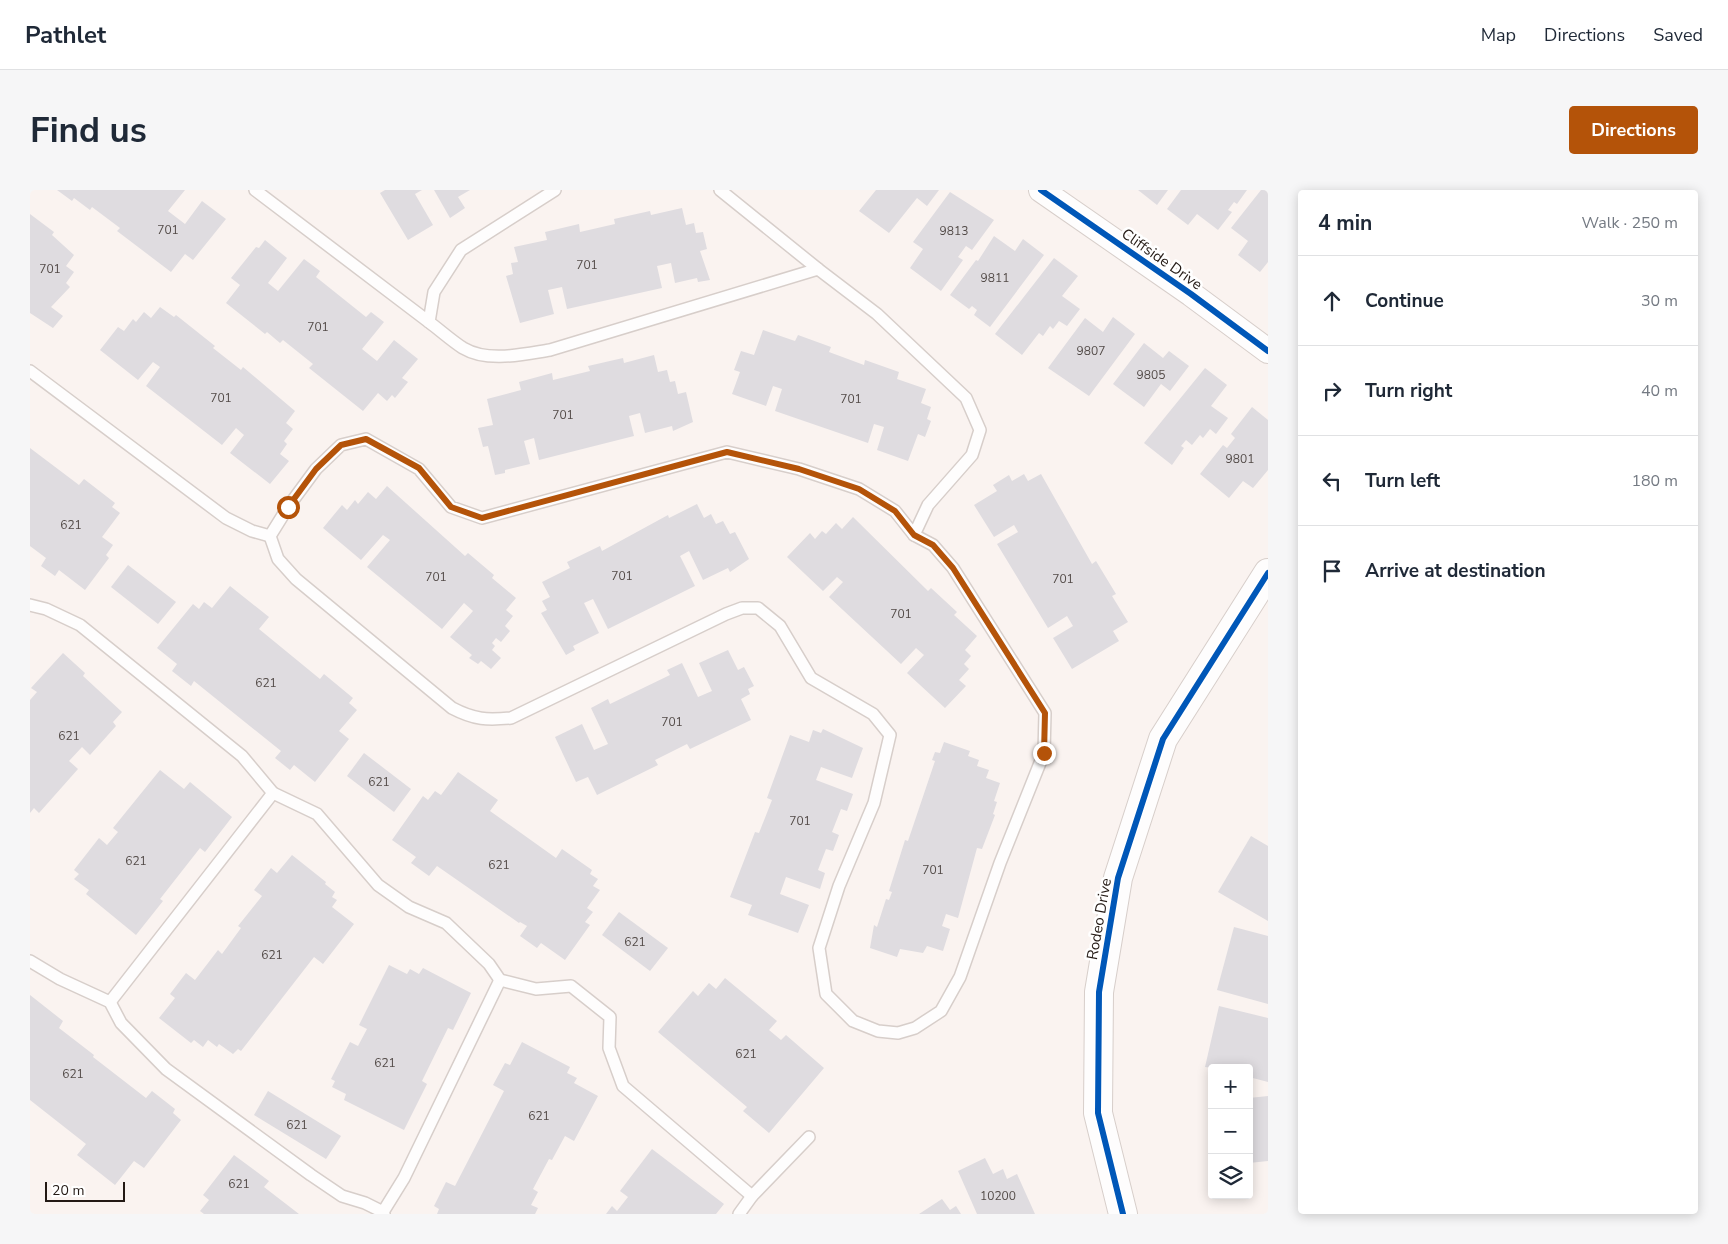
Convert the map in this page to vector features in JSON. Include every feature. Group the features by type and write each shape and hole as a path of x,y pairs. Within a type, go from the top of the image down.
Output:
{"street":[{"name":"Cliffside Drive","path":"1041,190 1191,294 1268,351"},
{"name":"Rodeo Drive","path":"1123,1214 1098,1113 1099,992 1118,878 1163,739 1268,573"}],"lane":[{"path":"255,190 465,349 486,355 510,357 550,350 818,269"},
{"path":"430,322 434,292 461,250 555,190"},
{"path":"720,190 877,314 966,398 980,430 972,455 928,504 914,535"},
{"path":"30,372 226,518 270,536"},
{"path":"366,439 419,468 451,507 482,518 727,452 799,469 859,489 895,511 914,535 933,545 953,568 1045,713 1044,753 1000,863 960,977 941,1011 915,1028 898,1033 878,1031 853,1021 826,994 819,948 839,886 874,803 890,735 874,714 811,678 780,626 758,608 742,608 726,614 511,718 486,720 468,716 452,708 296,579 278,559 270,536 288,507 316,469 341,445 366,439"},
{"path":"30,607 46,609 80,625 242,756 273,793 317,814 378,885 408,907 446,923 489,964 500,980 536,989 571,986 610,1017 609,1048 623,1086 752,1196"},
{"path":"110,1002 273,793"},
{"path":"30,961 60,979 110,1002 121,1023 166,1069 342,1196 365,1203 384,1213 404,1178 500,980"},
{"path":"739,1214 752,1196 809,1137"}],"building":[{"path":"57,190 185,190 168,211 185,224 202,201 226,219 193,260 185,254 171,272 117,231 120,228 92,207 90,210 74,198 72,201"},
{"path":"385,190 422,190 415,194 433,225 408,240 380,193"},
{"path":"434,190 470,190 458,197 465,208 450,218"},
{"path":"876,190 939,190 927,206 917,198 889,233 859,211"},
{"path":"1138,190 1168,190 1157,205"},
{"path":"1181,190 1247,190 1237,204 1234,202 1228,210 1232,212 1218,230 1197,214 1188,225 1167,209"},
{"path":"1261,190 1268,190 1268,262 1260,272 1238,255 1248,241 1231,228"},
{"path":"950,192 994,220 972,250 966,246 958,257 963,260 941,291 910,268 923,249 913,242"},
{"path":"682,208 686,225 694,223 696,233 703,232 707,249 700,251 710,280 698,282 697,278 675,283 671,263 657,266 662,288 567,309 562,287 548,290 554,314 520,323 506,276 513,274 511,263 518,262 514,247 547,240 545,232 579,224 580,232 615,224 614,219 650,211 651,215"},
{"path":"30,214 54,232 52,235 74,255 66,266 74,272 66,283 70,287 51,307 63,316 53,328 30,313"},
{"path":"994,236 1015,251 1023,239 1044,255 990,327 974,315 977,310 972,306 969,309 950,295 976,260 978,261"},
{"path":"265,240 287,258 268,283 278,291 304,259 320,271 316,277 366,317 371,312 384,322 362,349 377,361 394,340 418,359 402,378 408,382 395,398 392,395 387,401 378,393 363,411 309,368 313,364 283,340 280,343 267,332 265,334 226,303 240,285 231,278 256,247 259,248"},
{"path":"1054,258 1078,276 1062,296 1080,309 1067,326 1059,321 1053,329 1050,326 1043,336 1039,333 1022,355 995,334"},
{"path":"160,307 174,317 176,315 215,346 213,348 241,370 243,367 295,411 286,423 293,429 284,441 287,444 280,454 289,461 270,484 230,453 244,435 236,428 222,445 146,386 160,367 153,362 138,380 100,350 118,327 124,331 133,319 136,322 144,312 151,318"},
{"path":"1113,317 1135,334 1089,396 1048,368 1085,318 1103,332"},
{"path":"763,330 795,341 798,335 831,347 829,352 864,365 865,360 899,372 897,379 926,389 921,403 931,407 927,419 931,421 925,437 918,434 908,461 877,450 884,427 874,424 868,443 775,411 782,389 773,386 766,406 732,394 740,372 734,370 741,351 754,355"},
{"path":"1144,343 1163,358 1169,351 1189,366 1170,391 1161,384 1144,407 1113,384"},
{"path":"654,355 658,372 667,370 670,382 675,381 678,394 686,392 693,422 673,431 672,426 645,433 640,413 629,416 634,436 539,460 534,438 524,441 530,464 505,470 505,473 495,475 488,446 483,447 478,428 493,425 487,399 521,390 519,382 552,373 553,380 590,371 588,366 623,358 624,363"},
{"path":"1205,368 1227,385 1211,406 1228,418 1216,434 1210,429 1203,438 1200,435 1192,445 1186,440 1181,446 1184,448 1172,465 1144,443"},
{"path":"1252,407 1268,420 1268,470 1253,488 1243,481 1229,498 1200,474 1223,445 1227,448 1235,438 1231,434"},
{"path":"30,448 79,485 84,479 115,503 112,507 120,513 102,537 113,545 106,555 109,558 85,590 59,570 55,576 41,566 46,558 30,546"},
{"path":"1024,474 1028,481 1041,474 1092,564 1096,561 1116,594 1112,596 1128,622 1113,631 1119,641 1072,669 1053,638 1073,626 1067,616 1048,628 997,544 1018,532 1014,525 994,537 974,505 997,491 993,485 1009,475 1012,481"},
{"path":"387,486 465,556 468,553 494,575 492,578 516,598 506,610 513,616 505,626 510,631 501,642 496,638 492,643 495,646 492,650 501,658 491,669 481,661 478,664 469,658 472,655 450,637 473,611 464,603 442,629 367,567 390,540 383,535 361,560 323,528 342,505 347,510 355,500 358,504 368,492 376,499"},
{"path":"697,504 704,518 711,514 716,524 723,521 730,534 735,532 749,559 730,572 728,568 703,580 689,551 680,556 695,586 608,629 593,599 584,603 599,633 573,646 575,650 566,655 541,613 547,610 542,601 550,597 542,582 570,568 567,562 600,546 602,551 668,515 669,518"},
{"path":"853,517 928,591 931,588 957,612 954,615 977,636 965,650 971,656 964,664 969,669 959,680 966,686 945,708 907,673 924,655 916,648 901,664 829,597 843,582 837,577 823,591 787,557 810,533 815,539 822,531 826,534 836,523 842,529"},
{"path":"128,565 176,602 158,624 111,587"},
{"path":"230,586 269,617 259,629 320,679 324,674 353,698 349,703 357,710 339,731 349,739 315,782 294,765 290,770 275,758 281,751 194,681 191,686 172,671 177,664 157,648 193,604 199,609 204,602 212,608"},
{"path":"728,650 738,670 744,667 754,686 748,689 750,694 741,699 751,720 690,749 687,744 655,760 658,765 597,795 588,777 576,782 555,737 582,724 594,750 608,744 591,708 608,699 610,704 670,675 667,670 682,663 698,697 712,691 699,663"},
{"path":"63,653 85,673 83,676 122,712 113,722 116,726 90,755 82,747 69,761 78,769 39,813 34,808 30,813 30,700 37,692 31,688"},
{"path":"823,729 863,748 852,778 821,767 816,780 853,794 847,811 841,809 832,832 839,835 833,851 826,849 818,870 825,873 820,889 786,877 780,894 809,905 798,933 748,915 752,905 730,897 755,832 759,833 772,800 767,798 790,735 809,742 813,730 821,733"},
{"path":"944,742 970,751 968,756 979,760 977,766 989,770 986,778 1000,783 994,801 997,802 993,814 995,815 982,849 977,848 958,918 946,914 942,926 950,929 943,951 927,946 923,953 900,949 897,957 870,948 874,925 877,927 886,899 889,900 892,892 889,891 905,840 908,841 935,761 932,760 935,752 940,753"},
{"path":"364,753 411,789 394,812 347,776"},
{"path":"160,770 184,789 190,782 232,817 205,852 200,848 160,899 163,901 136,935 86,894 89,890 74,879 79,874 74,870 99,838 107,845 118,832 113,828"},
{"path":"458,772 498,800 490,811 556,858 562,849 592,870 590,874 598,879 593,886 600,890 587,908 593,912 585,922 590,925 565,960 541,943 537,948 520,936 527,926 519,923 437,866 429,876 411,863 416,857 392,840 423,796 428,800 435,791 441,795"},
{"path":"1251,836 1268,846 1268,921 1218,892"},
{"path":"292,855 326,882 325,884 335,892 332,897 337,900 332,907 354,924 323,964 314,957 241,1051 238,1049 233,1054 219,1044 217,1047 208,1040 203,1047 194,1040 191,1043 159,1018 175,998 170,994 186,973 195,980 218,950 222,954 241,928 238,926 262,896 254,890 271,868 277,873"},
{"path":"619,912 668,948 650,971 602,935"},
{"path":"1234,927 1268,936 1268,1004 1217,990"},
{"path":"389,965 407,974 410,969 419,974 423,968 471,993 453,1030 448,1028 422,1081 427,1084 404,1130 344,1100 346,1094 332,1087 335,1081 331,1079 350,1042 358,1046 367,1029 359,1025"},
{"path":"725,978 777,1021 769,1030 781,1040 786,1035 824,1068 769,1133 743,1111 747,1107 658,1032 693,991 698,996 709,983 716,989"},
{"path":"30,995 63,1021 59,1028 94,1055 93,1057 146,1098 152,1091 175,1109 173,1113 181,1120 144,1168 134,1161 115,1185 77,1155 86,1144 30,1100"},
{"path":"1219,1006 1268,1018 1268,1082 1253,1078 1253,1064 1208,1064 1208,1067 1205,1067"},
{"path":"522,1042 570,1067 567,1073 577,1078 574,1083 598,1096 574,1141 565,1136 552,1160 549,1159 533,1189 538,1192 531,1205 538,1208 535,1214 437,1214 439,1209 434,1206 446,1182 455,1186 504,1091 493,1085 505,1063 510,1065"},
{"path":"268,1091 341,1136 326,1159 254,1115"},
{"path":"1268,1096 1268,1161 1253,1163 1253,1098"},
{"path":"652,1149 724,1204 716,1214 606,1214 612,1206 617,1211 628,1197 620,1191"},
{"path":"234,1155 269,1181 264,1187 299,1214 204,1214 200,1211 209,1200 203,1195"},
{"path":"985,1158 993,1174 1003,1169 1007,1179 1017,1174 1035,1214 977,1214 958,1171"},
{"path":"942,1199 950,1210 956,1206 961,1214 919,1214"}],"cycle path":[{"path":"1041,190 1191,294 1268,351"},
{"path":"1123,1214 1098,1113 1099,992 1118,878 1163,739 1268,573"}],"route":[{"path":"288,507 316,469 341,445 366,439 419,468 451,507 482,518 727,452 799,469 859,489 895,511 914,535 933,545 953,568 1045,713 1044,753"}]}
